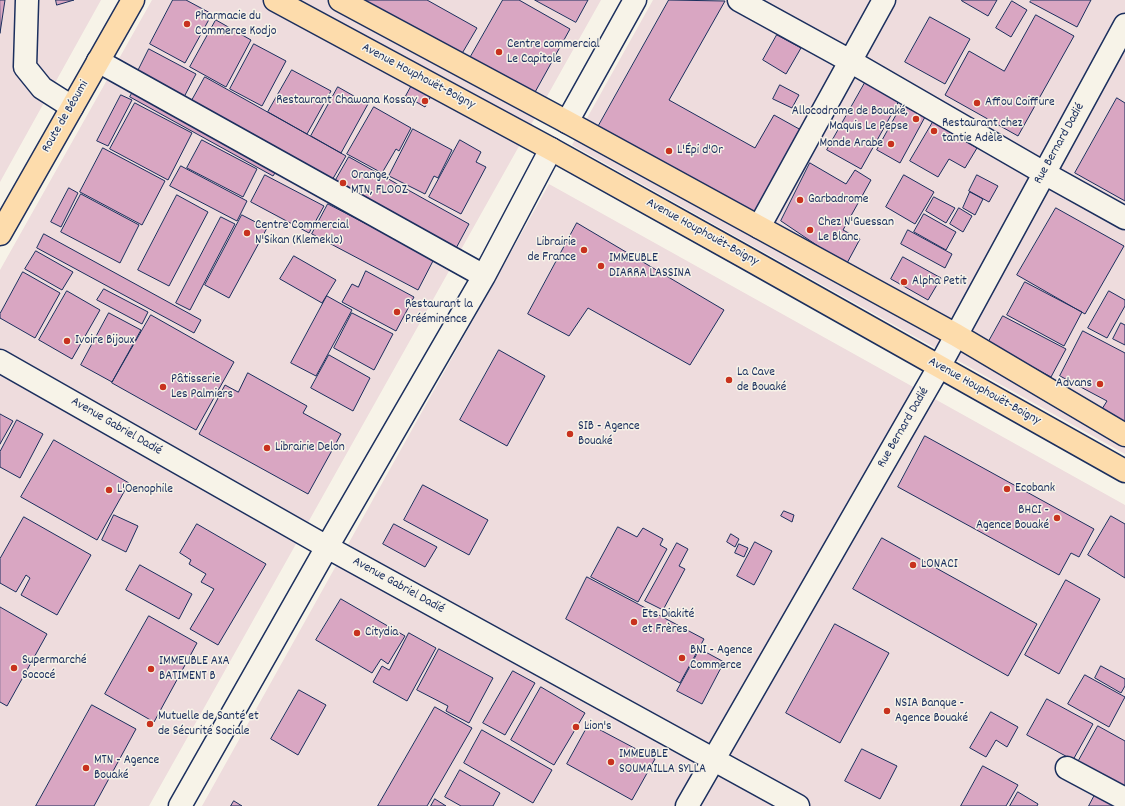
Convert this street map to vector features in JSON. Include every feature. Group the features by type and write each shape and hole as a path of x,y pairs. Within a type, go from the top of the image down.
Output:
{"main road":[{"name":"Route de Béoumi","path":"0,234 133,0"},
{"name":"Avenue Houphouët-Boigny","path":"275,0 551,149 1125,471"},
{"path":"340,0 567,122 956,335 1125,435"}],"street":[{"path":"27,0 25,67 42,88 72,107"},
{"path":"567,122 635,0"},
{"path":"739,0 850,61 1125,218"},
{"path":"758,227 884,0"},
{"name":"Rue Bernard Dadié","path":"687,806 939,367 1125,25"},
{"path":"98,61 484,276"},
{"path":"180,806 327,547 484,276 551,149"},
{"name":"Avenue Gabriel Dadié","path":"0,361 327,547 798,806"},
{"path":"1067,768 1125,799"}],"shaded area":[{"path":"0,0 101,0 0,182"},
{"path":"152,0 601,0 149,806 0,806 0,270"},
{"path":"653,0 1125,0 1125,454 572,145"},
{"path":"549,184 1125,505 1125,806 202,806"}],"building":[{"path":"0,0 5,0 0,33"},
{"path":"56,0 74,0 57,5"},
{"path":"173,0 186,0 212,14 185,63 150,44"},
{"path":"348,0 427,0 477,28 457,62"},
{"path":"503,0 519,0 570,29 534,94 470,58"},
{"path":"535,0 588,0 576,22"},
{"path":"669,0 725,1 669,100 755,148 774,115 801,130 754,214 598,127"},
{"path":"962,0 997,0 988,16"},
{"path":"1032,0 1091,0 1077,27 1030,2"},
{"path":"1012,1 1027,10 1011,37 996,28"},
{"path":"1036,15 1074,36 1018,136 945,95 969,51 1004,71"},
{"path":"930,17 970,39 945,84 905,62"},
{"path":"216,20 251,40 226,87 190,67"},
{"path":"777,35 801,48 786,74 763,60"},
{"path":"254,44 286,61 262,106 230,89"},
{"path":"149,49 196,74 183,99 136,75"},
{"path":"292,70 331,91 307,134 268,112"},
{"path":"205,77 346,156 331,182 190,104"},
{"path":"866,81 900,99 861,169 827,150"},
{"path":"412,85 431,96 425,107 406,96"},
{"path":"780,85 799,95 792,108 773,99"},
{"path":"136,86 280,165 273,176 130,97"},
{"path":"338,87 368,104 341,153 311,136"},
{"path":"121,95 132,100 108,146 97,141"},
{"path":"1117,98 1125,103 1125,201 1075,173"},
{"path":"135,103 192,133 168,180 110,149"},
{"path":"902,105 925,117 900,163 877,150"},
{"path":"374,107 411,128 399,151 396,149 382,173 347,154"},
{"path":"933,122 977,148 965,168 949,159 938,177 910,161"},
{"path":"413,129 452,150 438,178 434,176 425,194 389,176"},
{"path":"202,140 257,169 243,197 187,168"},
{"path":"460,140 481,152 476,162 486,167 461,214 429,197"},
{"path":"103,148 165,181 142,225 80,192"},
{"path":"349,157 469,224 454,252 333,185"},
{"path":"810,163 846,184 855,170 871,180 843,230 860,239 846,265 781,221"},
{"path":"181,166 247,201 237,221 170,186"},
{"path":"265,175 324,206 309,233 251,202"},
{"path":"904,175 934,192 915,224 886,207"},
{"path":"977,175 998,186 989,202 969,191"},
{"path":"69,188 78,193 61,227 51,222"},
{"path":"970,192 983,199 975,215 963,208"},
{"path":"81,194 139,225 120,263 61,232"},
{"path":"177,195 208,212 169,286 138,270"},
{"path":"934,197 955,208 946,223 926,211"},
{"path":"328,204 434,259 418,290 312,234"},
{"path":"959,208 972,216 963,232 950,224"},
{"path":"1056,208 1124,246 1085,314 1017,275"},
{"path":"924,214 956,232 946,250 914,232"},
{"path":"242,215 267,228 229,298 205,285"},
{"path":"221,217 235,224 190,310 176,303"},
{"name":"IMMEUBLE DIARRA LASSINA","path":"577,223 724,310 690,365 588,308 569,336 528,314"},
{"path":"908,230 952,254 945,268 901,244"},
{"path":"44,234 201,320 194,333 37,248"},
{"path":"36,251 73,272 62,290 25,269"},
{"path":"294,256 336,280 322,303 280,279"},
{"path":"903,257 941,278 928,300 891,279"},
{"path":"366,271 414,297 396,331 342,302 352,284 358,287"},
{"path":"23,272 60,293 35,338 0,318 0,314"},
{"path":"1025,282 1082,312 1064,346 1007,315"},
{"path":"104,289 148,312 142,324 97,300"},
{"path":"67,291 100,310 72,359 39,340"},
{"path":"1109,291 1125,300 1125,306 1107,338 1088,328"},
{"path":"327,296 352,310 316,376 291,363"},
{"path":"109,313 141,330 112,382 81,365"},
{"path":"352,313 393,334 374,370 334,348"},
{"path":"151,315 234,362 196,430 112,383"},
{"path":"1003,316 1066,349 1051,377 988,343"},
{"path":"1121,323 1125,325 1125,345 1113,339"},
{"path":"1083,331 1125,353 1125,422 1102,409 1107,401 1060,376"},
{"path":"499,350 545,376 507,446 460,420"},
{"path":"329,355 370,378 353,411 311,388"},
{"path":"248,373 307,406 303,413 341,434 308,494 199,434 225,385 238,392"},
{"path":"0,414 13,421 0,444"},
{"path":"17,420 43,434 20,478 0,467 0,452"},
{"path":"925,436 1094,529 1079,557 1071,553 1059,575 898,487"},
{"path":"54,440 129,483 97,540 21,497"},
{"path":"423,485 488,520 469,555 404,520"},
{"path":"784,511 794,515 792,522 781,516"},
{"path":"114,515 138,526 126,552 102,540"},
{"path":"1111,516 1125,524 1125,578 1088,555"},
{"path":"24,517 91,555 57,615 21,595 30,578 26,575 16,592 0,583 0,559"},
{"path":"197,524 266,564 218,645 190,629 214,589 201,582 206,574 189,564 191,560 180,553"},
{"path":"394,524 437,547 425,567 383,544"},
{"path":"618,527 637,537 643,528 663,539 660,545 667,549 638,602 591,577"},
{"path":"731,534 739,539 735,547 727,542"},
{"path":"882,538 1037,624 1008,676 853,589"},
{"path":"755,542 772,551 754,585 737,576"},
{"path":"677,543 688,549 679,566 685,569 663,610 645,601"},
{"path":"739,544 748,548 744,557 735,553"},
{"path":"140,565 192,594 179,619 126,590"},
{"path":"587,577 704,639 680,683 566,619"},
{"path":"1066,580 1100,599 1059,674 1025,655"},
{"path":"341,599 405,636 388,664 381,659 372,673 316,640"},
{"name":"Supermarché Sococé","path":"0,607 47,634 7,706 0,702"},
{"name":"IMMEUBLE AXA BATIMENT B","path":"149,616 197,643 154,722 105,694"},
{"path":"835,624 889,653 840,743 786,713"},
{"path":"409,633 436,648 407,701 373,682 382,666 389,670"},
{"path":"439,649 493,678 469,723 446,711 448,706 417,690"},
{"path":"700,649 724,662 702,704 677,691"},
{"path":"1101,666 1125,679 1125,686 1121,693 1095,678"},
{"path":"513,671 535,683 505,735 483,723"},
{"path":"1085,675 1125,697 1109,727 1068,704"},
{"path":"541,687 585,713 554,765 511,740"},
{"path":"299,690 326,705 298,755 271,739"},
{"path":"1047,699 1093,724 1073,760 1027,735"},
{"name":"MTN - Agence Bouaké","path":"92,705 136,729 94,806 36,806"},
{"path":"435,707 472,728 427,806 378,806"},
{"path":"991,712 1018,727 1007,747 996,740 986,757 970,748"},
{"name":"IMMEUBLE SOUMAILLA SYLLA","path":"589,724 655,759 632,800 567,764"},
{"path":"1098,726 1125,741 1125,788 1078,762"},
{"path":"482,730 552,770 533,803 464,763"},
{"path":"862,749 897,766 880,799 845,781"},
{"path":"983,766 1018,785 1006,806 961,806"},
{"path":"460,770 500,793 493,806 461,806 445,797"},
{"path":"1098,789 1125,806 1089,806"},
{"path":"1018,792 1038,804 1037,806 1010,806"},
{"path":"435,799 446,806 431,806"},
{"path":"234,801 242,806 231,806"}],"place":[{"name":"Pharmacie du Commerce Kodjo","path":"187,24"},
{"name":"Centre commercial Le Capitole","path":"499,52"},
{"name":"Restaurant Chawana Kossay","path":"425,101"},
{"name":"Affou Coiffure","path":"977,103"},
{"name":"Allocodrome de Bouaké, Maquis Le Pepse","path":"916,119"},
{"name":"Restaurant chez tantie Adèle","path":"934,131"},
{"name":"Monde Arabe","path":"891,144"},
{"name":"L'Épi d'Or","path":"669,151"},
{"name":"Orange, MTN, FLOOZ","path":"343,183"},
{"name":"Garbadrome","path":"800,200"},
{"name":"Chez N'Guessan Le Blanc","path":"810,230"},
{"name":"Centre Commercial N'Sikan (Klemeklo)","path":"247,233"},
{"name":"Librairie de France","path":"584,250"},
{"name":"IMMEUBLE DIARRA LASSINA","path":"601,266"},
{"name":"Alpha Petit","path":"904,282"},
{"name":"Restaurant la Prééminence","path":"397,312"},
{"name":"Ivoire Bijoux","path":"67,341"},
{"name":"La Cave de Bouaké","path":"729,380"},
{"name":"Advans","path":"1100,384"},
{"name":"Pâtisserie Les Palmiers","path":"163,387"},
{"name":"SIB - Agence Bouaké","path":"570,434"},
{"name":"Librairie Delon","path":"267,448"},
{"name":"Ecobank","path":"1007,489"},
{"name":"L'Oenophile","path":"109,490"},
{"name":"BHCI - Agence Bouaké","path":"1057,518"},
{"name":"LONACI","path":"913,565"},
{"name":"Ets Diakité et Frères","path":"634,622"},
{"name":"Citydia","path":"357,633"},
{"name":"BNI - Agence Commerce","path":"682,658"},
{"name":"Supermarché Sococé","path":"14,668"},
{"name":"IMMEUBLE AXA BATIMENT B","path":"151,669"},
{"name":"NSIA Banque - Agence Bouaké","path":"887,711"},
{"name":"Mutuelle de Santé et de Sécurité Sociale","path":"150,724"},
{"name":"Lion's","path":"576,727"},
{"name":"IMMEUBLE SOUMAILLA SYLLA","path":"611,762"},
{"name":"MTN - Agence Bouaké","path":"86,768"}]}
